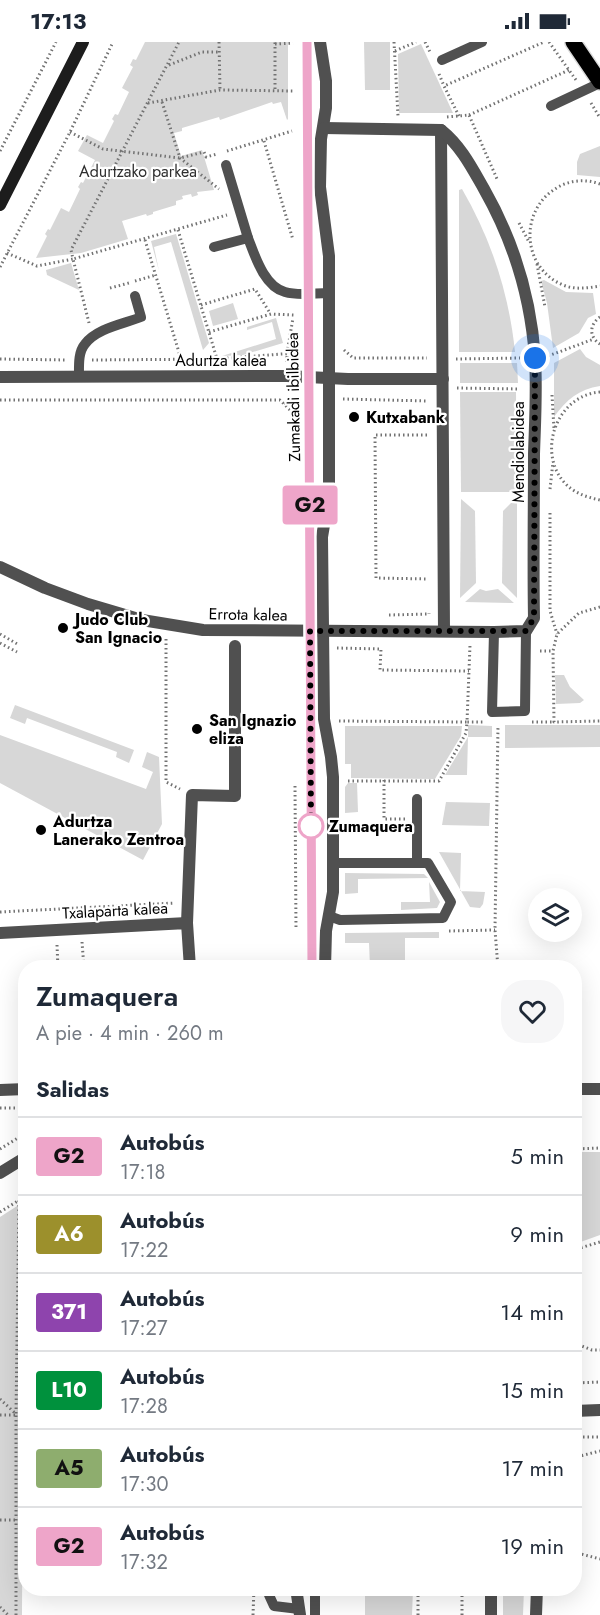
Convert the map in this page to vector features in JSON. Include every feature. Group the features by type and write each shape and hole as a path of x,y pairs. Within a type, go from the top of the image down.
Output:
{"main road":[{"path":"0,205 83,42"},
{"path":"573,42 600,82"}],"street":[{"path":"320,42 326,81 324,128 320,146 320,187 328,244 329,399 329,505 322,537 324,719 332,757 333,777 333,892 326,931 325,960"},
{"path":"324,128 441,130 444,631"},
{"name":"Mendiolabidea","path":"441,130 453,139 461,151 506,232 519,270 529,312 535,358 534,618 526,631"},
{"name":"Adurtza kalea","path":"0,377 287,376 443,379"},
{"name":"Errota kalea","path":"0,567 45,588 88,604 142,620 203,630 526,631"},
{"path":"187,923 192,795 235,796 235,646"},
{"name":"Txalaparta kalea","path":"0,933 187,923 189,960"},
{"path":"0,1090 18,1089"},
{"path":"582,1089 600,1089"},
{"path":"0,1173 18,1162"},
{"path":"582,1411 600,1410"},
{"path":"297,1596 300,1612"},
{"path":"491,1596 491,1615"},
{"path":"536,1615 537,1596"}],"lane":[{"name":"Zumakadi ibilbidea","path":"307,42 312,960"},
{"path":"442,60 482,42"},
{"path":"551,106 600,82"},
{"path":"226,165 248,238 259,265 272,283 284,292 328,293"},
{"path":"214,247 248,238"},
{"path":"79,376 79,360 84,344 99,333 141,317 135,296"},
{"path":"494,632 492,712 525,711 526,631"},
{"path":"417,799 417,863"},
{"path":"329,916 340,920 443,918 451,902 428,864 333,863"},
{"path":"272,1596 274,1606 300,1612"},
{"path":"315,1596 315,1615"}],"path":[{"path":"0,151 56,42"},
{"path":"0,267 70,132 113,42"},
{"path":"90,325 71,250 179,42"},
{"path":"219,42 220,90"},
{"path":"275,90 276,43 293,42"},
{"path":"394,42 398,118"},
{"path":"395,51 416,42"},
{"path":"459,117 444,86 544,42"},
{"path":"167,65 202,52 219,52"},
{"path":"469,115 569,70"},
{"path":"148,103 220,90 307,91"},
{"path":"293,91 293,101"},
{"path":"162,102 180,158 220,190 217,179"},
{"path":"70,132 103,149 180,158 204,152 206,157 292,131 292,121"},
{"path":"264,140 292,240 292,218"},
{"path":"600,184 580,180 565,183 552,190 541,200 533,213 529,227 530,242 536,262 548,276 564,285 583,289 600,286"},
{"path":"7,253 37,266 73,259 227,215 225,207"},
{"path":"178,230 217,359"},
{"path":"145,239 181,359"},
{"path":"201,305 255,289 271,314"},
{"path":"287,376 286,352 294,315 294,293"},
{"path":"209,332 271,314 294,315"},
{"path":"600,317 592,327 594,339 600,344"},
{"path":"342,348 352,358 535,358 551,355 594,339"},
{"path":"518,348 520,368"},
{"path":"0,359 217,359 286,352"},
{"path":"456,359 457,369"},
{"path":"457,378 457,388 520,389"},
{"path":"550,496 554,429 562,412 576,400 592,392 600,392"},
{"path":"329,399 428,400 428,411"},
{"path":"0,400 280,400 294,413 294,425"},
{"path":"284,404 288,400 309,400"},
{"path":"427,435 375,435 376,578 428,578"},
{"path":"553,462 563,481 581,495 600,500"},
{"path":"550,506 550,610 557,634 553,651 554,722 600,721"},
{"path":"382,615 429,614 429,602"},
{"path":"557,634 579,614 600,607"},
{"path":"0,634 19,645"},
{"path":"165,641 166,782 192,795"},
{"path":"0,643 17,652"},
{"path":"323,648 381,649 380,670 469,671"},
{"path":"340,781 439,781 466,733 470,650"},
{"path":"339,721 467,722"},
{"path":"497,960 495,930 498,723"},
{"path":"384,780 384,819 405,819 405,828"},
{"path":"82,938 83,960"},
{"path":"56,939 57,960"},
{"path":"0,1108 18,1108"},
{"path":"0,1149 18,1137"},
{"path":"582,1149 600,1148"},
{"path":"0,1212 18,1201"},
{"path":"582,1247 600,1242"},
{"path":"16,1615 18,1271"},
{"path":"582,1346 600,1350"},
{"path":"582,1383 600,1382"},
{"path":"0,1400 16,1414"},
{"path":"0,1415 16,1414"},
{"path":"582,1437 600,1437"},
{"path":"582,1456 600,1451"},
{"path":"0,1520 15,1520"},
{"path":"582,1554 600,1559"},
{"path":"253,1615 254,1596"},
{"path":"418,1596 418,1615"},
{"path":"462,1596 462,1615"},
{"path":"0,1607 8,1615"}],"green space":[{"name":"Adurtzako parkea","path":"145,42 288,42 288,119 281,102 273,104 272,102 220,120 219,117 182,128 182,131 174,133 181,156 202,150 214,190 197,192 198,195 192,197 191,194 182,196 183,199 176,201 176,205 147,216 146,214 122,221 128,239 81,253 36,258 48,229 50,230 61,208 69,212 80,189 78,187 81,182 83,183 95,160 78,151 87,135 103,143 114,121 112,119 115,114 118,115 129,92 122,88 133,67 130,65 133,59 136,60"},
{"path":"364,42 390,42 390,90 365,90"},
{"path":"421,44 453,113 399,113 398,54"},
{"path":"600,146 600,177 577,175 577,162 580,154"},
{"path":"462,189 482,227 497,267 508,309 515,352 459,352 459,190"},
{"path":"176,234 209,343 203,350 171,242 154,247 159,271 151,241"},
{"path":"71,263 79,290 47,275 46,270"},
{"path":"544,280 566,292 593,293 596,314 588,318 579,333 553,348 547,303 541,281"},
{"path":"233,303 238,319 213,326 209,311"},
{"path":"276,318 283,343 243,355 222,356 276,339 272,322 247,330 247,327"},
{"path":"580,349 586,357 600,365 600,386 574,396 554,417 554,363"},
{"path":"460,363 517,363 518,383 460,383"},
{"path":"460,392 516,392 517,492 461,492"},
{"path":"517,497 517,598 502,583 503,511"},
{"path":"461,499 475,511 476,583 460,598"},
{"path":"480,589 486,591 498,589 514,603 465,602"},
{"path":"555,675 564,675 570,687 584,700 580,703 556,704"},
{"path":"15,705 134,750 129,763 116,757 117,752 27,718 25,724 10,718"},
{"path":"468,725 492,726 492,737 468,737"},
{"path":"505,725 600,725 600,747 505,748"},
{"path":"345,726 462,726 461,736 435,779 351,778 351,764 345,764"},
{"path":"0,735 146,789 153,772 142,767 147,752 159,757 162,824 143,860 0,783"},
{"path":"468,737 467,775 445,775"},
{"path":"348,783 357,783 358,812 345,813 345,787"},
{"path":"446,802 490,803 489,826 442,825"},
{"path":"439,852 461,853 460,889"},
{"path":"345,873 424,874 428,878 358,879 358,893 345,894"},
{"path":"429,882 440,902 437,908 401,910 401,902 430,902"},
{"path":"461,891 485,892 483,904 480,908 470,907"},
{"path":"439,932 439,938 405,938 405,960 370,960 369,943 345,943 345,933"},
{"path":"582,1152 600,1152 600,1235 582,1241"},
{"path":"18,1205 18,1596 22,1596 22,1615 0,1615 0,1217"},
{"path":"365,1596 413,1596 412,1615 365,1615"},
{"path":"503,1596 524,1596 523,1615 503,1615"}],"bus line":[{"name":"G2","path":"307,42 312,960"}],"place":[{"name":"Kutxabank","path":"354,417"},
{"name":"Judo Club San Ignacio","path":"63,628"},
{"name":"San Ignazio eliza","path":"197,729"},
{"name":"Zumaquera","path":"311,826"},
{"name":"Adurtza Lanerako Zentroa","path":"41,830"}],"route":[{"path":"311,826 310,631 494,632 526,631 531,627 534,618 535,358"}]}
